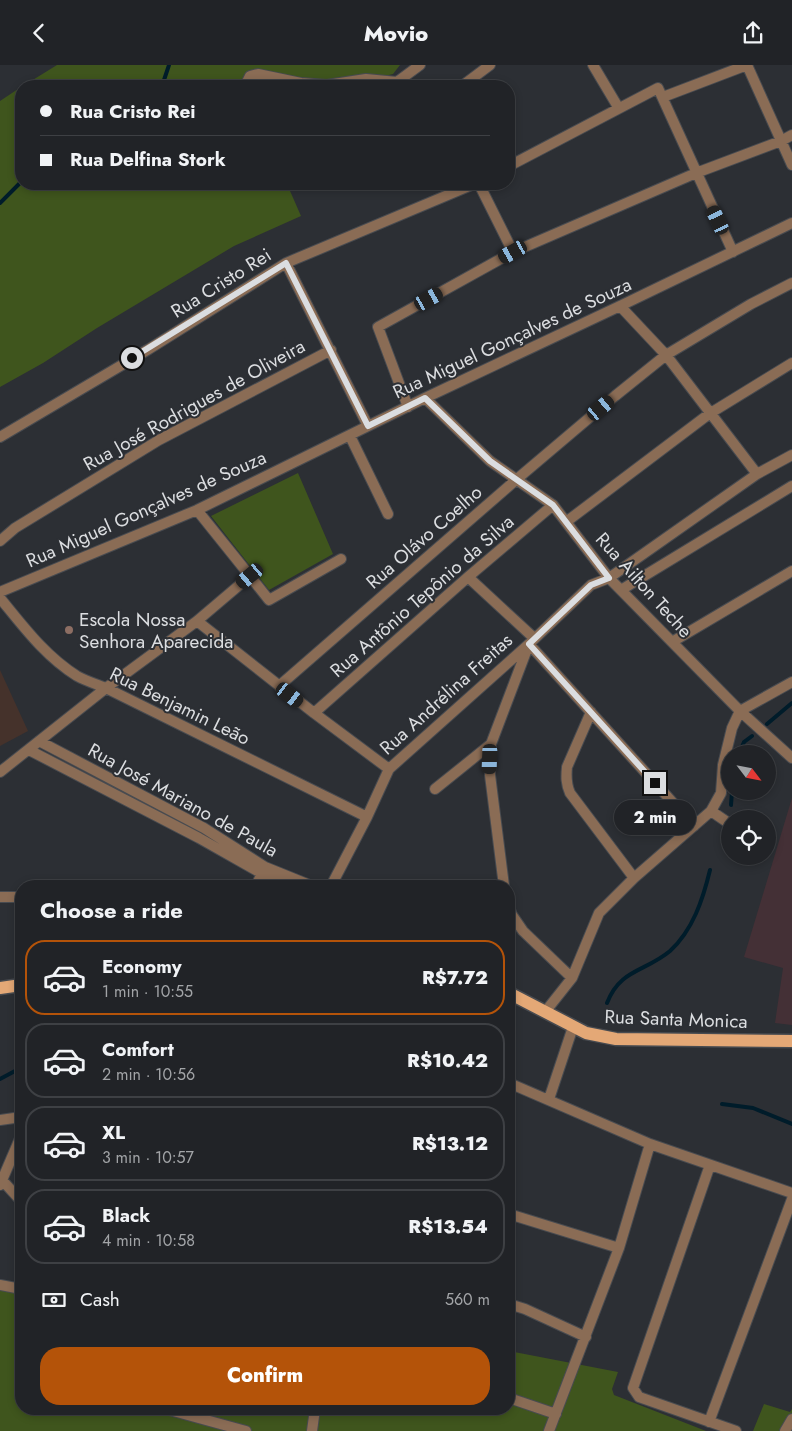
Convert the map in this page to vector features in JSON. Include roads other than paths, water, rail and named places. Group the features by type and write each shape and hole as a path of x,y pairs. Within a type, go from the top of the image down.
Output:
{"main road":[{"path":"0,988 15,986"},
{"name":"Rua Santa Monica","path":"515,996 586,1033 616,1039 792,1041"}],"street":[{"path":"401,80 420,65"},
{"path":"470,80 490,65"},
{"path":"593,65 618,107"},
{"path":"663,97 747,65 792,165"},
{"path":"248,80 250,76 258,74 287,80"},
{"path":"360,80 377,80"},
{"path":"515,162 658,88 733,252"},
{"path":"408,407 378,327 513,252 696,173 781,141 792,135"},
{"name":"Rua Cristo Rei","path":"0,437 148,349 286,263 460,190"},
{"path":"482,190 513,252"},
{"name":"Rua Miguel Gonçalves de Souza","path":"0,592 197,510 425,398 620,307 792,223"},
{"path":"286,263 368,426"},
{"name":"Rua Olávo Coelho","path":"279,686 517,479 666,355 751,304 792,283"},
{"path":"620,307 666,355 757,475"},
{"name":"Rua José Rodrigues de Oliveira","path":"0,541 15,528 159,440 331,350"},
{"path":"566,522 709,414 792,363"},
{"name":"Rua Ailton Teche","path":"425,398 490,461 553,505 609,578 740,711 792,758"},
{"path":"350,436 388,514"},
{"name":"Rua Andrélina Freitas","path":"334,880 367,817 388,769 532,641 591,585 609,578 757,475 792,455"},
{"path":"621,590 792,486"},
{"name":"Rua Antônio Tepônio da Silva","path":"314,713 553,505"},
{"path":"197,510 269,600 341,559"},
{"path":"672,642 792,571"},
{"path":"0,772 106,688 197,621 250,576"},
{"name":"Rua Andrélina Freitas","path":"468,577 532,641"},
{"name":"Rua Benjamin Leão","path":"0,598 41,647 62,666 79,677 106,688 367,817"},
{"path":"197,621 388,769"},
{"path":"503,880 490,775 490,744 532,641 591,713 694,826"},
{"path":"545,1012 572,978 599,913 634,878 711,811 721,793 723,765 732,728 740,711 792,683"},
{"path":"591,713 568,767 567,785 570,793 634,878"},
{"name":"Rua José Mariano de Paula","path":"39,741 106,777 139,801"},
{"path":"435,789 490,744"},
{"name":"Rua José Mariano de Paula","path":"29,750 101,787 139,801 175,819 280,880"},
{"path":"101,787 106,777"},
{"path":"711,811 721,818"},
{"path":"259,880 263,870"},
{"name":"Rua José Mariano de Paula","path":"263,870 294,880"},
{"path":"0,897 15,897"},
{"path":"515,919 523,931 572,978"},
{"path":"549,1099 574,1027"},
{"path":"515,1085 650,1145 792,1193"},
{"path":"0,1120 15,1118"},
{"path":"549,1431 620,1248 650,1145"},
{"path":"15,1150 1,1183 15,1196"},
{"path":"710,1165 633,1388 639,1397 736,1431"},
{"path":"709,1421 792,1199"},
{"path":"515,1217 620,1248"},
{"path":"0,1285 15,1288"},
{"path":"515,1306 525,1309 586,1337"},
{"path":"515,1400 556,1414"},
{"path":"188,1415 246,1431"},
{"path":"312,1431 314,1415"},
{"path":"785,1431 792,1419"}],"waterway":[{"path":"164,80 169,65"},
{"path":"0,203 15,188"},
{"path":"767,724 792,703"},
{"path":"743,745 752,736"},
{"path":"731,800 731,805"},
{"path":"607,1003 619,983 634,972 661,958 685,934 696,914 710,870"},
{"path":"0,1079 15,1071"},
{"path":"722,1104 753,1108 792,1124"}],"place":[{"name":"Escola Nossa Senhora Aparecida","path":"69,630"}]}
